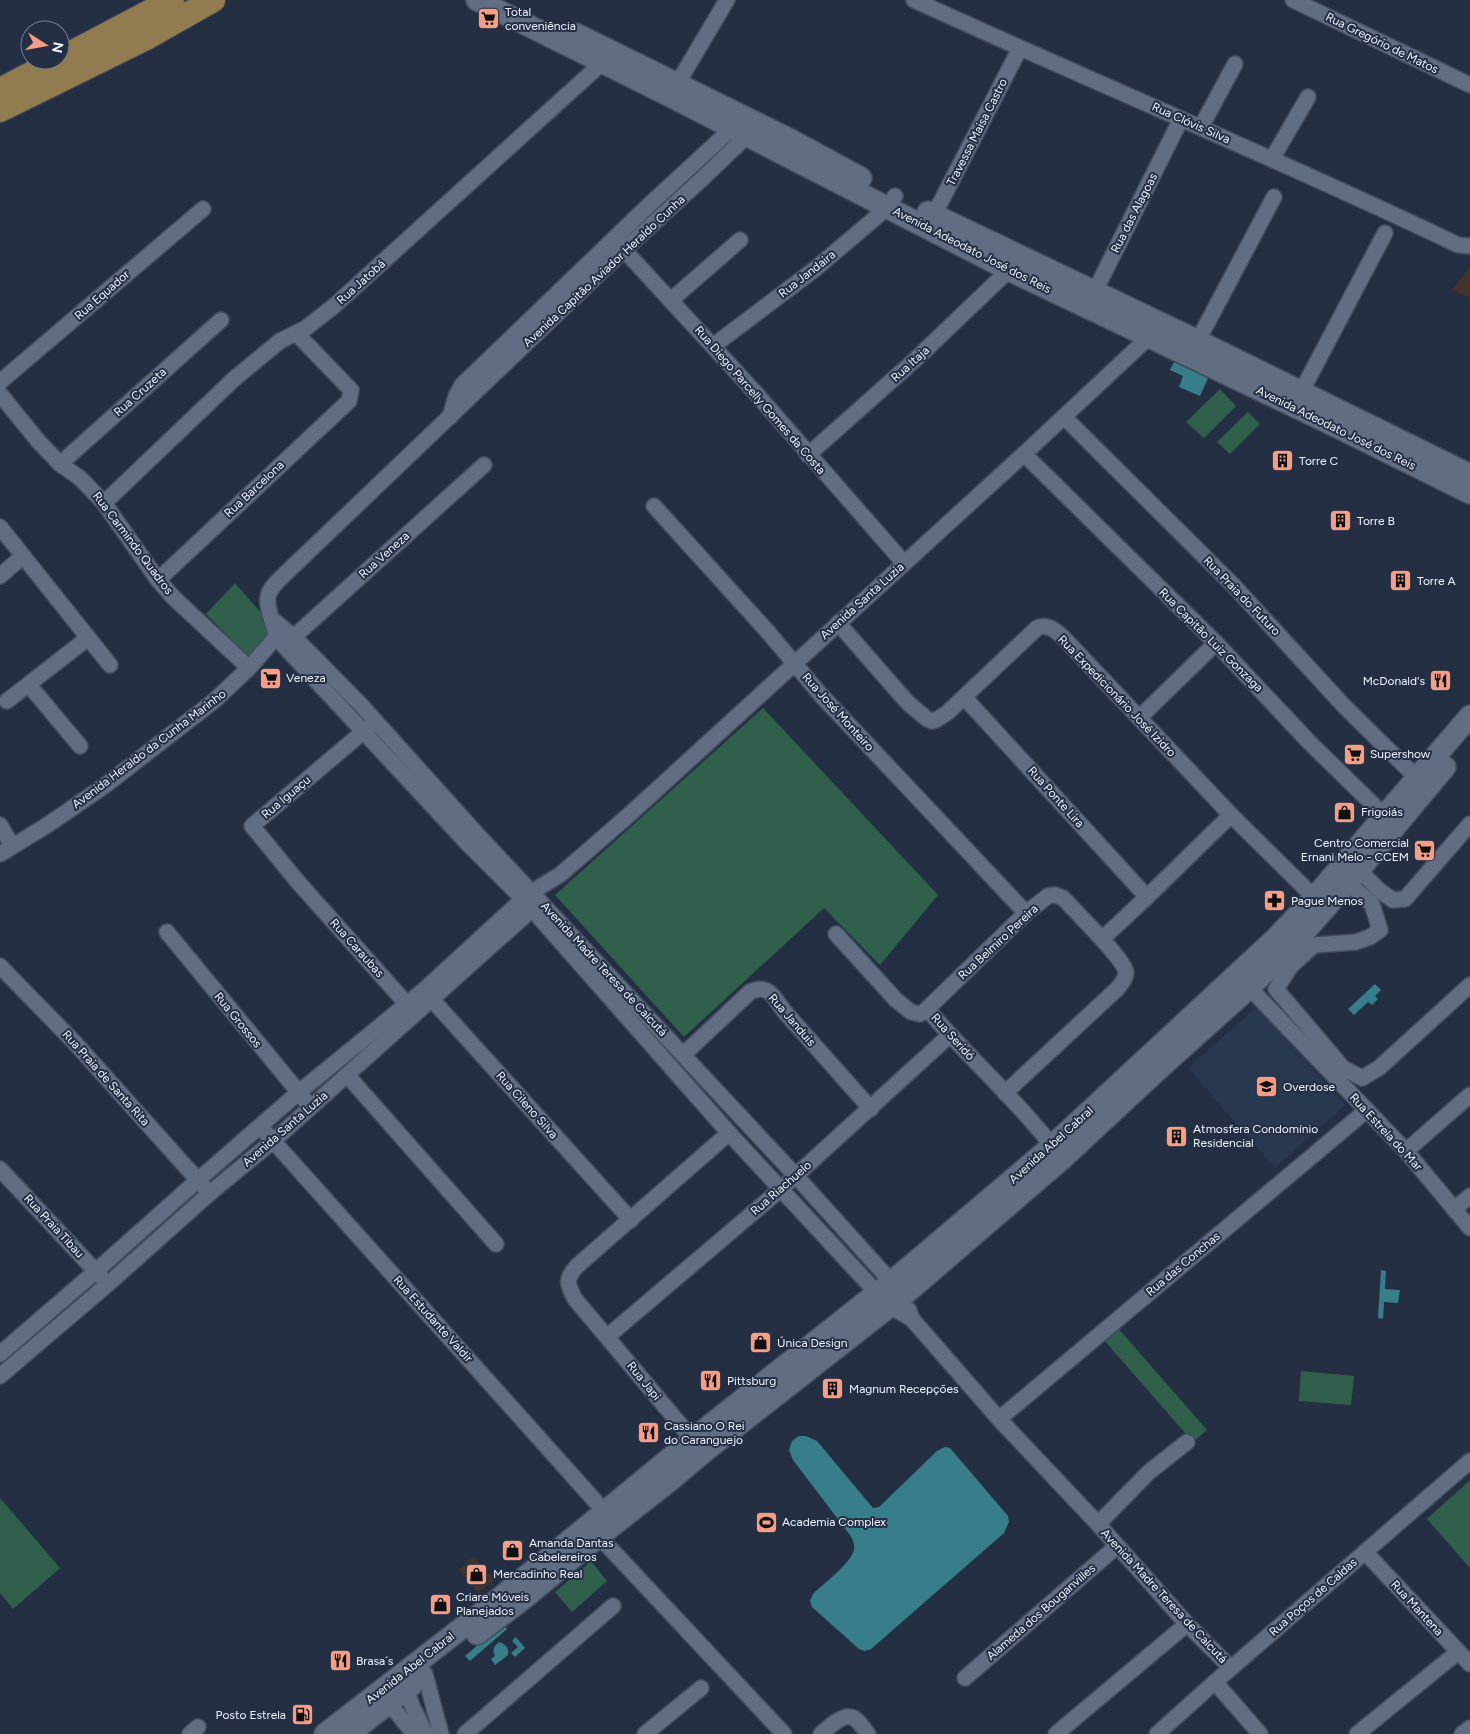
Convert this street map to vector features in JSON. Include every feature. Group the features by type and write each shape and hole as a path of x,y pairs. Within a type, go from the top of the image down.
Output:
{"main road":[{"path":"70,53 172,0"},
{"path":"0,110 146,38 213,0"},
{"name":"Avenida Adeodato José dos Reis","path":"477,0 606,56"},
{"name":"Avenida Adeodato José dos Reis","path":"507,0 606,56 891,202 1010,270 1091,299"},
{"path":"0,90 38,70"},
{"name":"Avenida Adeodato José dos Reis","path":"891,202 934,215 1091,299 1426,463 1470,493"},
{"name":"Avenida Adeodato José dos Reis","path":"1426,463 1470,475"},
{"name":"Avenida Abel Cabral","path":"325,1734 485,1610 593,1531 890,1294 1057,1152 1243,981 1276,938 1353,876 1417,778 1470,716"},
{"name":"Avenida Abel Cabral","path":"1320,903 1390,821 1470,738"},
{"name":"Avenida Abel Cabral","path":"349,1734 527,1596 593,1531 605,1512 698,1446"}],"street":[{"path":"673,90 727,0"},
{"name":"Rua Clóvis Silva","path":"914,0 1201,127 1458,245 1469,246"},
{"name":"Rua Gregório de Matos","path":"1293,0 1470,85"},
{"name":"Travessa Maisa Castro","path":"934,215 1020,48"},
{"name":"Rua Jatobá","path":"104,503 234,379 280,340 306,328 334,306 606,56"},
{"path":"1201,127 1235,64"},
{"path":"1272,159 1308,97"},
{"name":"Rua das Alagoas","path":"1091,299 1181,119"},
{"name":"Avenida Capitão Aviador Heraldo Cunha","path":"282,633 268,612 268,596 270,589 275,583 450,418 456,396 462,385 619,244 745,126"},
{"path":"1194,349 1274,197"},
{"name":"Rua Jandaira","path":"713,346 815,269 891,202"},
{"name":"Rua Equador","path":"0,382 203,209"},
{"path":"1298,399 1385,233"},
{"path":"671,300 740,240"},
{"name":"Rua Diego Parcelly Gomes da Costa","path":"619,244 713,346 904,563"},
{"name":"Rua Itaja","path":"808,455 917,358 1010,270"},
{"name":"Rua Cruzeta","path":"60,464 221,320"},
{"name":"Avenida Santa Luzia","path":"0,1354 298,1093 428,995 698,753 1024,454 1154,330"},
{"name":"Rua Barcelona","path":"158,580 349,401 351,390 296,333"},
{"name":"Rua Carmindo Quadros","path":"0,394 34,436 60,464 80,478 104,503 158,580 174,598 249,668"},
{"name":"Rua Praia do Futuro","path":"1064,416 1233,585 1344,706 1417,778"},
{"name":"Rua Capitão Luiz Gonzaga","path":"1024,454 1216,643 1309,742 1390,821"},
{"name":"Rua Veneza","path":"282,633 484,465"},
{"name":"Rua José Monteiro","path":"654,506 768,632 820,694 1026,913"},
{"path":"0,527 110,665"},
{"path":"0,576 22,557"},
{"name":"Rua Expedicionário José Izidro","path":"838,623 908,703 927,719 936,720 941,718 1037,628 1046,626 1055,631 1231,815 1320,903"},
{"name":"Avenida Heraldo da Cunha Marinho","path":"6,850 49,824 107,784 214,701 282,633"},
{"name":"Avenida Madre Teresa de Calcutá","path":"282,633 375,722 476,833 729,1133 781,1189 890,1294"},
{"name":"Avenida Madre Teresa de Calcutá","path":"282,633 363,732 467,843 532,900 683,1055 795,1175 890,1294 999,1419 1098,1524 1115,1547 1185,1626 1224,1674 1260,1734"},
{"path":"8,702 88,638"},
{"path":"1139,718 1216,643"},
{"path":"29,685 80,746"},
{"name":"Rua Ponte Lira","path":"964,697 1147,897"},
{"name":"Rua Iguaçu","path":"298,882 252,826 375,722"},
{"path":"1102,939 1231,815"},
{"path":"1353,876 1393,900 1405,898 1470,824"},
{"path":"0,825 6,850"},
{"path":"1353,876 1372,904 1380,930 1370,937 1356,942 1314,944 1291,966 1276,990 1343,1068 1362,1078 1379,1068 1470,985"},
{"name":"Rua Caraubas","path":"298,882 411,1008"},
{"name":"Rua Belmiro Pereira","path":"928,1009 1026,913 1048,896 1059,896 1102,939 1124,966 1126,974 1124,982 1006,1093"},
{"name":"Rua Grossos","path":"167,932 298,1093 312,1106"},
{"name":"Rua Seridó","path":"836,934 905,1008 920,1014 928,1009 950,1035 1006,1093 1057,1152"},
{"name":"Rua Praia de Santa Rita","path":"0,966 75,1043 210,1193"},
{"name":"Rua Estrela do Mar","path":"1243,981 1406,1151 1470,1228"},
{"name":"Rua Janduis","path":"683,1055 750,992 762,988 771,994 871,1109"},
{"name":"Rua Cileno Silva","path":"428,995 631,1220"},
{"name":"Avenida Santa Luzia","path":"1,1374 108,1284 210,1193 342,1080 411,1008"},
{"name":"Rua Riachuelo","path":"608,1336 781,1189 950,1035"},
{"path":"325,1071 342,1080 496,1244"},
{"path":"1406,1151 1470,1095"},
{"name":"Rua das Conchas","path":"999,1419 1367,1110"},
{"name":"Rua Estudante Valdir","path":"260,1127 605,1512"},
{"name":"Rua Japi","path":"698,1446 608,1336 584,1310 570,1290 568,1281 570,1274 729,1133"},
{"name":"Rua Praia Tibau","path":"0,1169 108,1284"},
{"path":"1454,1210 1470,1196"},
{"path":"1098,1524 1149,1472 1187,1442"},
{"name":"Rua Poços de Caldas","path":"1157,1734 1470,1462"},
{"path":"593,1531 784,1734"},
{"name":"Alameda dos Bouganvilles","path":"965,1678 1115,1547"},
{"name":"Rua Mantena","path":"1365,1552 1470,1664"},
{"path":"465,1734 613,1606"},
{"path":"1056,1734 1185,1626"},
{"path":"1358,1734 1458,1652"},
{"path":"425,1674 441,1734"},
{"path":"645,1734 701,1688"},
{"path":"406,1689 426,1734"},
{"path":"389,1703 414,1734"},
{"path":"821,1734 842,1719 850,1717 854,1718 868,1734"},
{"path":"1462,1734 1470,1728"}],"shaded area":[{"path":"1470,267 1470,298 1452,290"},
{"path":"1174,362 1208,378 1200,396 1179,387 1183,376 1170,370"},
{"path":"1220,389 1236,406 1204,438 1186,422"},
{"path":"1248,412 1260,424 1230,454 1217,442"},
{"path":"235,583 275,629 248,656 206,614"},
{"path":"763,708 938,895 880,965 824,908 684,1037 555,895"},
{"path":"1375,984 1381,990 1375,996 1378,999 1372,1005 1368,1002 1354,1015 1348,1009"},
{"name":"Overdose","path":"1258,1006 1345,1105 1275,1168 1188,1068"},
{"path":"1381,1270 1386,1271 1385,1289 1400,1290 1398,1303 1384,1302 1383,1319 1378,1318"},
{"path":"1117,1327 1207,1430 1193,1442 1103,1339"},
{"path":"1301,1371 1354,1376 1351,1405 1299,1401"},
{"path":"799,1436 806,1436 817,1441 873,1508 879,1507 937,1451 945,1447 950,1448 1008,1516 1009,1522 1004,1533 871,1649 865,1651 859,1649 812,1607 810,1601 813,1594 836,1574 852,1556 854,1546 850,1535 793,1460 789,1450 792,1441"},
{"path":"1470,1480 1470,1568 1427,1519"},
{"path":"0,1498 60,1568 13,1609 0,1593"},
{"name":"Mercadinho Real","path":"473,1557 494,1579 479,1593 459,1570"},
{"path":"591,1561 607,1581 572,1612 555,1592"},
{"path":"503,1624 507,1629 470,1661 465,1656"},
{"path":"516,1637 525,1648 515,1657 511,1653 518,1647 512,1641"},
{"path":"499,1642 504,1644 508,1650 508,1655 495,1665 491,1659 495,1656 494,1648"}],"place":[{"name":"Total conveniência","path":"489,19"},
{"name":"Torre C","path":"1283,461"},
{"name":"Torre B","path":"1341,521"},
{"name":"Torre A","path":"1401,581"},
{"name":"Veneza","path":"270,678"},
{"name":"McDonald's","path":"1441,681"},
{"name":"Supershow","path":"1354,754"},
{"name":"Frigoiás","path":"1345,812"},
{"name":"Centro Comercial Ernani Melo - CCEM","path":"1425,850"},
{"name":"Pague Menos","path":"1275,901"},
{"name":"Overdose","path":"1267,1087"},
{"name":"Atmosfera Condomínio Residencial","path":"1177,1136"},
{"name":"Única Design","path":"761,1343"},
{"name":"Pittsburg","path":"711,1381"},
{"name":"Magnum Recepções","path":"833,1389"},
{"name":"Cassiano O Rei do Caranguejo","path":"648,1433"},
{"name":"Academia Complex","path":"766,1522"},
{"name":"Amanda Dantas Cabelereiros","path":"513,1550"},
{"name":"Mercadinho Real","path":"477,1574"},
{"name":"Criare Móveis Planejados","path":"440,1604"},
{"name":"Brasa´s","path":"340,1661"},
{"name":"Posto Estrela","path":"302,1715"}]}
